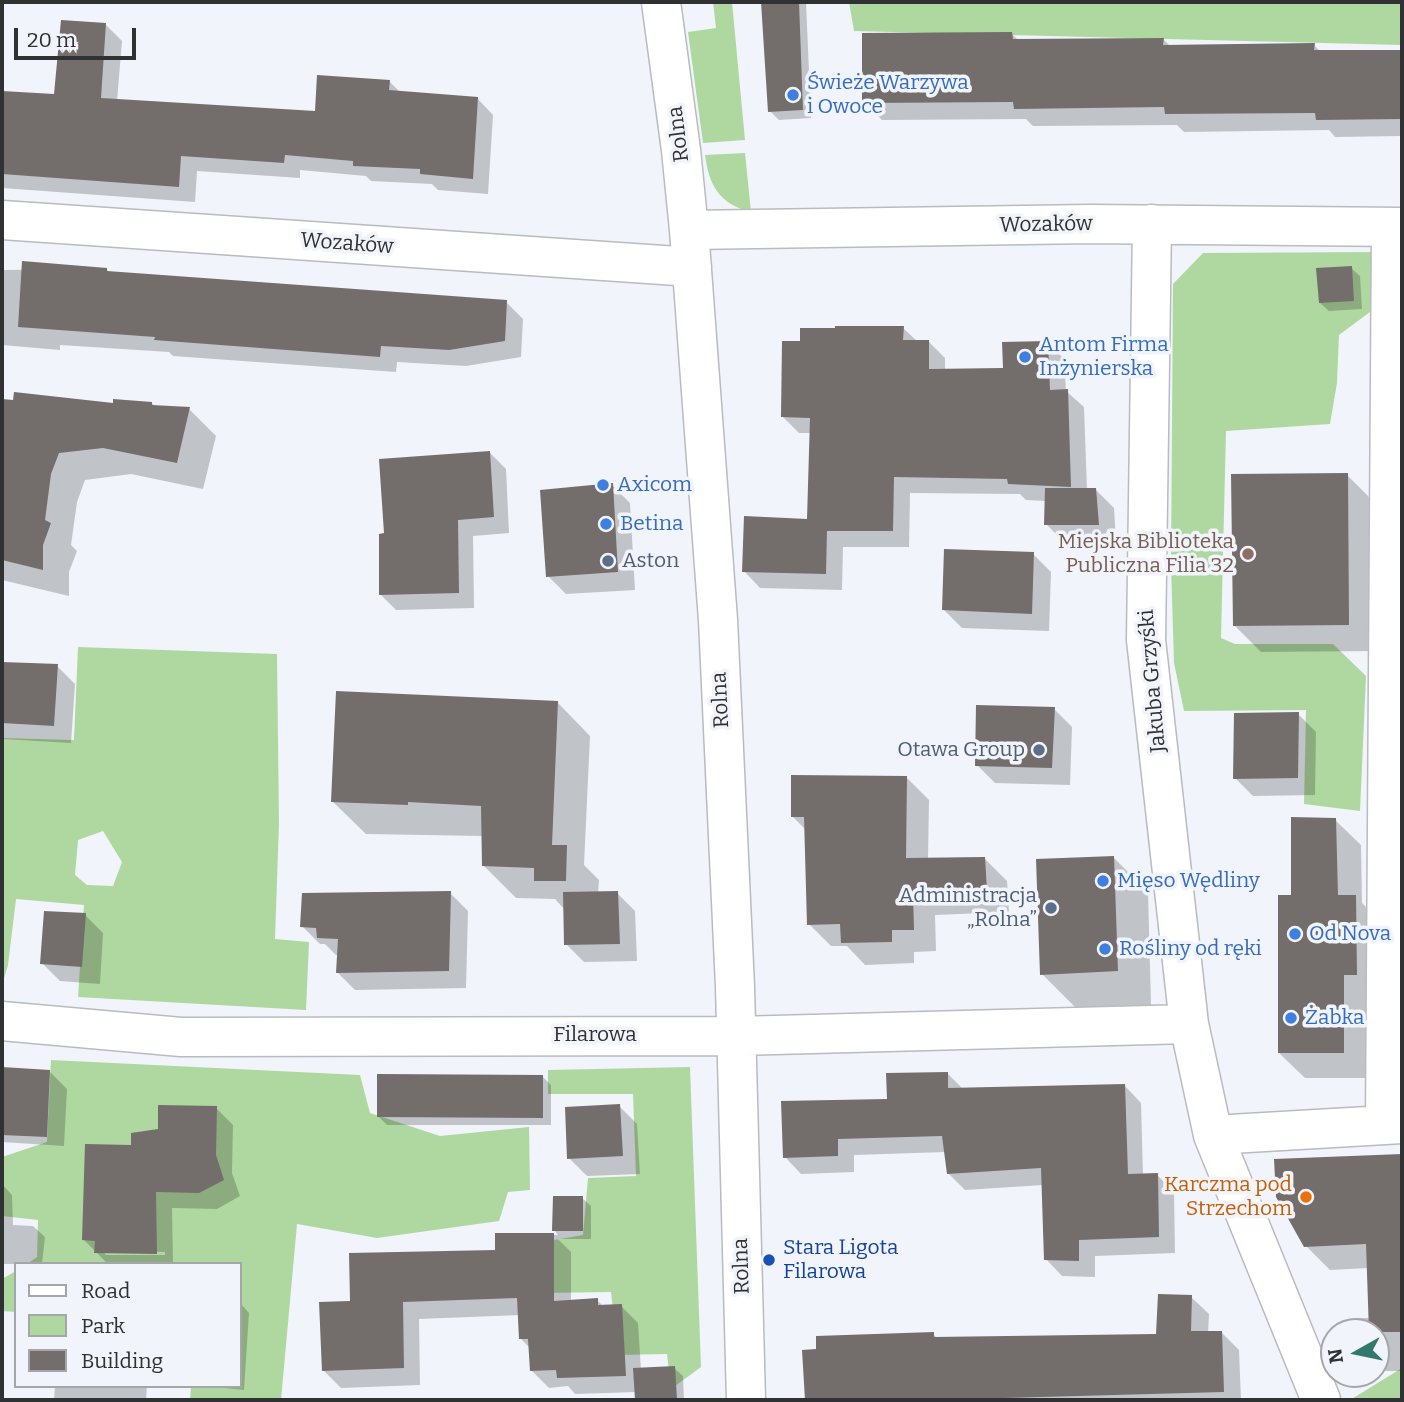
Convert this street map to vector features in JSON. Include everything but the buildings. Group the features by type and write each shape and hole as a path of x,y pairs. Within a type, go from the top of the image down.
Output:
{"street":[{"name":"Rolna","path":"661,2 691,249 718,620 737,1036 746,1400"},
{"name":"Wozaków","path":"2,220 691,249 1152,224 1397,227"},
{"name":"Jakuba Grzyśki","path":"1152,224 1146,640 1189,1024 1213,1135 1321,1400"},
{"path":"1213,1135 1393,1125 1397,227"},
{"name":"Filarowa","path":"2,1021 181,1037 737,1036 1189,1024"}],"green space":[{"path":"713,2 732,2 745,140 703,143 688,32 716,28"},
{"path":"849,2 1402,2 1402,45 854,31"},
{"path":"745,153 751,212 731,204 717,192 709,175 705,155"},
{"path":"1376,252 1374,309 1339,335 1337,383 1330,424 1226,431 1221,638 1235,644 1333,644 1366,676 1360,811 1304,804 1306,710 1184,711 1174,663 1171,565 1173,284 1203,253"},
{"path":"78,647 277,654 279,823 275,939 309,942 306,1010 78,997 84,905 16,899 8,965 2,985 2,738 74,740","holes":["103,831 122,862 113,886 87,885 75,875 78,840"]},
{"path":"51,1060 360,1075 370,1113 440,1136 529,1127 530,1190 508,1192 499,1221 377,1238 297,1224 281,1400 190,1400 191,1388 242,1388 242,1262 30,1262 37,1257 38,1220 2,1216 2,1157 47,1142"},
{"path":"690,1067 701,1367 671,1389 667,1354 618,1355 611,1292 544,1293 548,1241 583,1235 588,1178 636,1176 633,1094 548,1094 548,1070"},
{"path":"14,1272 14,1312 2,1311 2,1279"},
{"path":"1402,1368 1402,1400 1350,1400 1370,1388 1390,1388 1390,1375"}],"place":[{"name":"Świeże Warzywa i Owoce","path":"793,95"},
{"name":"Antom Firma Inżynierska","path":"1025,357"},
{"name":"Axicom","path":"603,485"},
{"name":"Betina","path":"606,524"},
{"name":"Miejska Biblioteka Publiczna Filia 32","path":"1248,554"},
{"name":"Aston","path":"608,561"},
{"name":"Otawa Group","path":"1039,750"},
{"name":"Mięso Wędliny","path":"1103,881"},
{"name":"Administracja „Rolna”","path":"1051,908"},
{"name":"Od Nova","path":"1295,934"},
{"name":"Rośliny od ręki","path":"1105,949"},
{"name":"Żabka","path":"1291,1018"},
{"name":"Karczma pod Strzechom","path":"1306,1197"},
{"name":"Stara Ligota Filarowa","path":"769,1260"}]}
